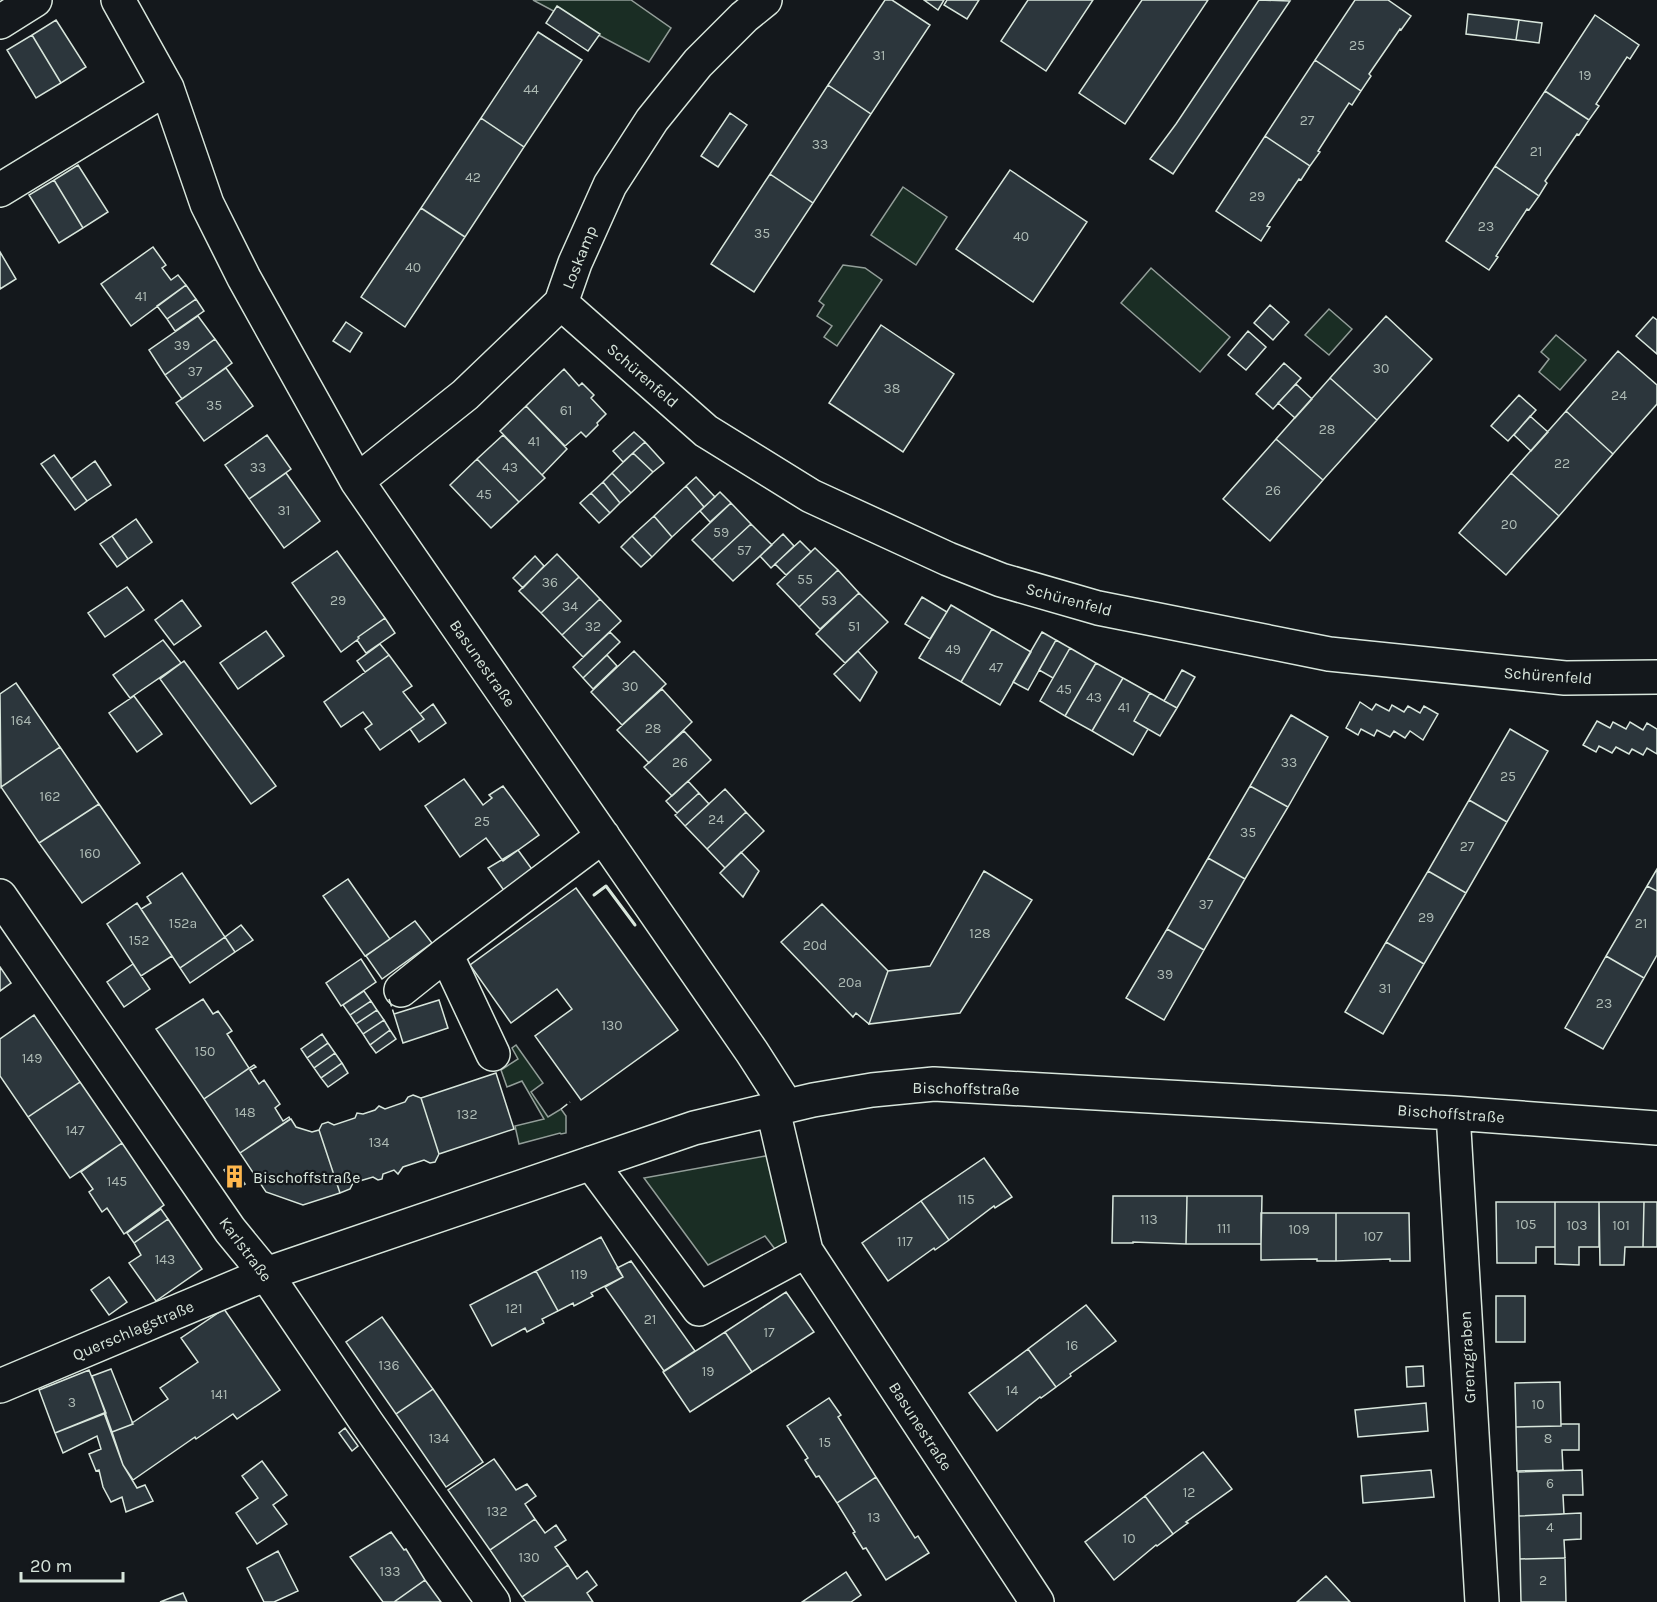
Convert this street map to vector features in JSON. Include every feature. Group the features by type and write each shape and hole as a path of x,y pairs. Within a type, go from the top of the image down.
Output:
{"street":[{"path":"0,22 35,0"},
{"name":"Basunestraße","path":"118,0 167,88 207,204 244,278 357,481 752,1052 780,1108 806,1251 1036,1602"},
{"name":"Loskamp","path":"357,481 465,395 561,303 575,263 610,185 652,120 698,63 744,17 765,0"},
{"path":"0,190 167,88"},
{"name":"Schürenfeld","path":"561,303 706,431 811,496 948,559 1001,580 1098,608 1329,654 1565,678 1657,677"},
{"path":"401,990 603,837"},
{"name":"Karlstraße","path":"0,896 230,1230 266,1274 493,1602"},
{"path":"446,954 493,1054"},
{"name":"Bischoffstraße","path":"266,1274 694,1128 872,1090 934,1084 1453,1113 1657,1128"},
{"name":"Grenzgraben","path":"1453,1113 1482,1602"},
{"path":"591,1163 699,1309 806,1251"},
{"name":"Querschlagstraße","path":"0,1386 266,1274"}],"green space":[{"path":"533,0 631,0 671,28 649,62"},
{"path":"903,187 947,217 916,265 871,235"},
{"path":"843,265 865,268 882,280 837,346 824,337 832,326 817,316 824,305 819,301"},
{"path":"1151,268 1230,337 1200,372 1121,303"},
{"path":"1329,309 1352,329 1329,355 1305,335"},
{"path":"1556,335 1586,360 1560,390 1539,372 1549,359 1541,352"},
{"path":"516,1045 543,1083 531,1092 548,1117 561,1109 566,1116 566,1133 519,1144 515,1126 544,1119 522,1081 507,1087 501,1070 518,1059 512,1048"},
{"path":"771,1155 795,1246 778,1253 765,1236 708,1265 644,1178"}],"building":[{"path":"885,0 892,0 930,25 871,114 828,85"},
{"path":"924,0 944,0 938,10"},
{"path":"947,0 979,0 967,19 944,5"},
{"path":"1028,0 1093,0 1046,71 1001,41"},
{"path":"1142,0 1208,0 1125,124 1079,93"},
{"path":"1259,0 1290,1 1173,174 1150,159"},
{"path":"1355,0 1388,0 1411,16 1369,74 1371,76 1361,91 1315,60"},
{"path":"557,6 600,34 588,51 546,23"},
{"path":"1468,14 1519,20 1516,40 1466,34"},
{"path":"1595,15 1639,45 1630,59 1627,57 1596,104 1599,106 1589,120 1545,91"},
{"path":"56,20 86,67 61,83 32,35"},
{"path":"1519,20 1542,23 1539,43 1516,40"},
{"path":"538,32 582,60 524,147 481,118"},
{"path":"32,35 61,83 36,98 7,50"},
{"path":"1315,60 1361,91 1352,105 1349,103 1310,166 1265,136"},
{"path":"828,85 871,114 813,203 770,174"},
{"path":"1545,91 1589,120 1545,181 1547,183 1539,196 1495,166"},
{"path":"730,113 747,125 718,167 701,156"},
{"path":"481,118 524,147 465,237 421,208"},
{"path":"1265,136 1310,166 1267,226 1270,227 1261,241 1216,211"},
{"path":"78,165 108,212 83,228 54,180"},
{"path":"1495,166 1539,196 1529,210 1527,209 1489,270 1446,241"},
{"path":"1010,170 1087,222 1033,302 956,249"},
{"path":"770,174 813,203 754,292 711,264"},
{"path":"54,180 83,228 59,243 29,195"},
{"path":"421,208 465,237 405,327 361,297"},
{"path":"153,247 166,265 162,268 171,280 178,275 186,285 131,326 101,284"},
{"path":"0,252 16,279 0,289"},
{"path":"186,285 196,299 167,319 157,306"},
{"path":"196,299 204,311 175,331 167,319"},
{"path":"1270,305 1289,322 1273,340 1254,323"},
{"path":"198,316 215,339 165,375 149,350"},
{"path":"1386,316 1432,359 1377,420 1330,378"},
{"path":"1653,317 1657,320 1657,354 1636,336"},
{"path":"346,322 362,333 350,352 333,341"},
{"path":"881,325 954,374 903,452 829,403"},
{"path":"1248,331 1266,347 1246,370 1228,355"},
{"path":"215,339 232,363 182,399 165,375"},
{"path":"1618,351 1657,385 1657,404 1613,454 1566,411"},
{"path":"1284,363 1301,378 1273,409 1256,394"},
{"path":"226,368 253,406 204,441 176,403"},
{"path":"564,369 579,386 582,383 594,395 591,398 606,414 586,437 581,432 565,446 526,406"},
{"path":"1330,378 1377,420 1323,480 1276,439"},
{"path":"1296,384 1312,399 1295,418 1278,403"},
{"path":"1519,395 1536,410 1508,441 1491,426"},
{"path":"526,406 567,449 542,475 500,431"},
{"path":"1566,411 1613,454 1559,516 1511,473"},
{"path":"1530,416 1548,432 1531,451 1514,435"},
{"path":"634,432 645,442 623,462 613,451"},
{"path":"267,435 291,469 249,499 225,465"},
{"path":"503,435 545,478 519,502 477,459"},
{"path":"1276,439 1323,480 1270,541 1223,499"},
{"path":"645,442 664,463 653,472 633,453"},
{"path":"633,453 653,472 631,493 612,473"},
{"path":"54,455 87,501 75,510 41,464"},
{"path":"477,459 519,502 491,528 450,485"},
{"path":"95,461 111,485 87,501 71,479"},
{"path":"286,473 320,521 284,548 249,499"},
{"path":"612,473 631,493 620,503 603,482"},
{"path":"1511,473 1559,516 1506,575 1459,533"},
{"path":"696,477 715,497 704,507 686,486"},
{"path":"603,482 620,503 610,513 591,493"},
{"path":"686,486 704,507 672,537 654,516"},
{"path":"720,492 731,503 710,522 700,511"},
{"path":"591,493 610,513 599,523 580,503"},
{"path":"731,503 751,524 712,560 692,540"},
{"path":"654,516 672,537 652,557 632,536"},
{"path":"136,519 152,542 128,559 112,536"},
{"path":"751,524 772,545 733,581 712,560"},
{"path":"783,534 794,546 771,568 760,556"},
{"path":"112,536 128,559 117,567 100,544"},
{"path":"632,536 652,557 641,567 621,547"},
{"path":"800,541 811,552 786,575 775,564"},
{"path":"815,548 838,570 799,607 777,584"},
{"path":"337,551 385,618 341,652 292,583"},
{"path":"557,554 579,577 541,613 519,591"},
{"path":"535,556 544,566 523,588 513,578"},
{"path":"838,570 859,593 820,629 799,607"},
{"path":"579,577 600,599 562,635 541,613"},
{"path":"127,587 144,610 105,637 88,613"},
{"path":"859,593 888,622 845,663 816,634"},
{"path":"922,597 947,612 930,639 905,624"},
{"path":"600,599 621,621 583,657 562,635"},
{"path":"182,600 201,626 174,645 155,620"},
{"path":"951,605 992,629 961,682 919,658"},
{"path":"385,618 395,633 366,653 357,640 358,637"},
{"path":"992,629 1031,652 1000,705 961,682"},
{"path":"266,631 284,656 238,689 220,663"},
{"path":"610,632 620,642 583,678 573,667"},
{"path":"1042,632 1056,640 1028,690 1013,682"},
{"path":"163,640 181,663 130,698 113,675"},
{"path":"1056,640 1070,648 1053,678 1039,670"},
{"path":"380,644 389,655 365,672 357,661"},
{"path":"1070,648 1096,663 1065,716 1040,701"},
{"path":"634,651 666,684 622,725 591,692"},
{"path":"858,651 877,672 860,701 834,674"},
{"path":"389,655 412,686 403,692 424,719 380,750 365,729 372,724 363,712 341,727 324,702"},
{"path":"607,655 617,666 593,689 583,678"},
{"path":"184,661 276,786 251,804 160,679"},
{"path":"1096,663 1123,678 1092,731 1065,716"},
{"path":"1182,670 1195,677 1177,708 1164,701"},
{"path":"1123,678 1150,693 1134,721 1148,729 1133,755 1092,731"},
{"path":"16,683 60,747 1,787 0,694"},
{"path":"662,689 692,722 649,763 617,730"},
{"path":"1150,693 1177,708 1160,736 1134,721"},
{"path":"134,696 162,734 137,752 109,713"},
{"path":"1360,702 1372,710 1376,704 1389,711 1392,705 1404,712 1408,706 1420,713 1424,706 1438,714 1423,740 1410,731 1405,738 1394,731 1390,737 1377,730 1374,736 1361,729 1358,735 1346,728"},
{"path":"433,704 446,723 419,742 410,729 424,719 420,714"},
{"path":"1291,715 1328,737 1288,807 1250,786"},
{"path":"1597,721 1610,728 1613,722 1626,729 1630,722 1643,730 1647,723 1657,729 1657,754 1647,748 1643,755 1632,749 1629,754 1616,747 1612,753 1599,746 1596,752 1583,745"},
{"path":"1510,729 1548,751 1507,822 1469,800"},
{"path":"684,731 711,760 672,796 644,767"},
{"path":"60,747 99,804 39,843 1,787"},
{"path":"464,779 483,805 492,798 489,795 503,786 539,835 503,861 486,838 460,857 425,806"},
{"path":"688,781 699,793 677,813 666,801"},
{"path":"1250,786 1288,807 1245,879 1208,858"},
{"path":"725,789 746,812 707,849 685,826"},
{"path":"699,793 709,804 685,826 675,815"},
{"path":"1469,800 1507,822 1466,893 1428,871"},
{"path":"99,804 140,863 82,903 39,843"},
{"path":"746,812 764,831 725,868 707,849"},
{"path":"518,850 534,872 505,892 488,868"},
{"path":"741,852 759,871 743,897 720,873"},
{"path":"1208,858 1245,879 1204,950 1167,929"},
{"path":"1657,869 1657,891 1647,886"},
{"path":"984,871 1032,900 960,1013 869,1024 888,971 930,966"},
{"path":"1428,871 1466,893 1424,964 1386,942"},
{"path":"182,873 225,937 180,968 141,909 151,903 147,897"},
{"path":"348,879 390,939 365,956 323,896"},
{"path":"1647,886 1657,891 1657,955 1644,978 1606,956"},
{"path":"576,888 678,1030 581,1100 535,1036 572,1009 557,989 511,1023 470,965"},
{"path":"137,903 172,956 141,976 107,924"},
{"path":"822,904 888,971 869,1024 856,1013 853,1017 781,942"},
{"path":"415,921 432,943 382,979 366,956"},
{"path":"241,925 253,940 235,952 225,937"},
{"path":"1167,929 1204,950 1164,1020 1126,998"},
{"path":"225,937 235,952 190,983 180,968"},
{"path":"1386,942 1424,964 1383,1034 1345,1012"},
{"path":"1606,956 1644,978 1603,1049 1565,1028"},
{"path":"361,959 376,982 341,1006 326,983"},
{"path":"133,964 150,989 124,1007 107,982"},
{"path":"0,967 11,983 0,991"},
{"path":"364,991 371,1001 350,1015 343,1005"},
{"path":"203,999 213,1014 218,1011 232,1031 227,1034 249,1068 204,1099 156,1029"},
{"path":"439,1000 448,1028 403,1043 394,1014"},
{"path":"371,1001 377,1010 356,1024 350,1015"},
{"path":"377,1010 384,1020 363,1034 356,1024"},
{"path":"34,1015 80,1082 28,1117 0,1076 0,1039"},
{"path":"384,1020 390,1030 370,1045 363,1034"},
{"path":"390,1030 396,1039 376,1053 370,1045"},
{"path":"322,1034 328,1043 307,1058 301,1049"},
{"path":"328,1043 335,1053 314,1068 307,1058"},
{"path":"335,1053 342,1063 321,1078 314,1068"},
{"path":"342,1063 348,1073 328,1087 321,1078"},
{"path":"254,1065 256,1067 250,1070 259,1084 264,1080 280,1104 275,1108 283,1121 289,1117 290,1119 240,1153 204,1099"},
{"path":"496,1073 514,1129 439,1154 421,1098"},
{"path":"80,1082 122,1143 70,1178 28,1117"},
{"path":"413,1095 421,1098 439,1154 435,1162 430,1163 424,1160 403,1167 398,1174 394,1170 383,1174 382,1179 378,1180 373,1177 353,1183 350,1189 340,1193 319,1130 322,1124 328,1122 334,1125 355,1118 357,1113 363,1114 375,1110 379,1106 385,1109 405,1102"},
{"path":"291,1119 296,1127 312,1132 319,1130 340,1193 303,1205 266,1192 240,1153"},
{"path":"122,1143 164,1205 124,1234 107,1208 102,1212 89,1192 93,1189 81,1172"},
{"path":"984,1158 1012,1197 995,1208 994,1206 949,1240 921,1201"},
{"name":"Bischoffstraße","path":"232,1165 245,1184 238,1189 224,1170"},
{"path":"1113,1196 1187,1196 1186,1244 1112,1243"},
{"path":"1187,1196 1262,1196 1261,1244 1186,1244"},
{"path":"921,1201 949,1240 888,1281 862,1243"},
{"path":"1496,1202 1555,1202 1555,1247 1536,1247 1536,1263 1497,1263"},
{"path":"1555,1202 1599,1202 1599,1247 1579,1247 1579,1265 1555,1264"},
{"path":"1599,1202 1644,1202 1643,1247 1625,1247 1624,1265 1600,1265"},
{"path":"1644,1202 1657,1202 1657,1247 1643,1247"},
{"path":"161,1209 168,1219 134,1243 127,1233"},
{"path":"1261,1213 1336,1213 1336,1261 1261,1260"},
{"path":"1336,1213 1409,1213 1410,1261 1390,1261 1390,1259 1336,1261"},
{"path":"168,1219 202,1269 156,1301 129,1263 141,1255 134,1243"},
{"path":"601,1237 623,1277 591,1293 593,1296 574,1306 573,1303 558,1311 536,1271"},
{"path":"631,1261 695,1351 664,1371 605,1287 623,1277 617,1268"},
{"path":"536,1271 558,1311 542,1319 544,1323 527,1332 525,1328 492,1346 470,1305"},
{"path":"109,1277 127,1302 109,1315 91,1290"},
{"path":"786,1292 814,1332 752,1372 725,1332"},
{"path":"1496,1296 1525,1296 1525,1342 1496,1342"},
{"path":"1086,1305 1116,1341 1056,1387 1028,1349"},
{"path":"224,1309 280,1390 237,1419 233,1414 196,1439 195,1437 133,1480 123,1465 112,1432 133,1424 168,1399 160,1388 198,1362 181,1338"},
{"path":"382,1317 433,1389 396,1414 346,1342"},
{"path":"725,1332 752,1372 690,1412 663,1372"},
{"path":"1028,1349 1056,1387 997,1431 969,1393"},
{"path":"1423,1366 1424,1386 1407,1387 1406,1367"},
{"path":"111,1369 133,1424 112,1432 92,1376"},
{"path":"89,1370 106,1413 55,1433 39,1390"},
{"path":"1560,1382 1561,1426 1516,1427 1515,1383"},
{"path":"433,1389 483,1462 446,1487 396,1414"},
{"path":"829,1398 841,1415 838,1417 876,1477 837,1503 819,1476 816,1477 805,1460 808,1458 787,1426"},
{"path":"1426,1403 1428,1431 1358,1437 1355,1410"},
{"path":"104,1413 123,1465 137,1488 145,1485 153,1501 126,1512 122,1497 111,1502 103,1487 99,1470 96,1471 89,1454 101,1449 97,1436 63,1453 55,1433"},
{"path":"1561,1424 1579,1424 1579,1450 1562,1450 1563,1470 1517,1471 1516,1427 1561,1426"},
{"path":"345,1428 358,1446 352,1451 339,1433"},
{"path":"1203,1452 1232,1489 1173,1534 1145,1496"},
{"path":"494,1459 516,1490 527,1484 536,1496 525,1504 535,1519 490,1550 448,1490"},
{"path":"262,1461 287,1495 273,1505 287,1524 257,1544 236,1513 258,1498 242,1476"},
{"path":"1431,1470 1434,1497 1363,1503 1361,1476"},
{"path":"1582,1470 1583,1495 1563,1495 1564,1514 1519,1516 1518,1472"},
{"path":"876,1477 915,1538 918,1536 929,1553 886,1580 866,1548 863,1549 837,1503"},
{"path":"1145,1496 1173,1534 1114,1580 1085,1542"},
{"path":"1581,1513 1581,1539 1564,1540 1565,1558 1520,1559 1519,1516"},
{"path":"535,1519 545,1533 556,1525 566,1540 555,1547 568,1565 522,1597 490,1550"},
{"path":"391,1532 404,1550 406,1549 425,1580 394,1602 383,1602 350,1557"},
{"path":"278,1551 298,1591 274,1602 264,1602 247,1568"},
{"path":"1565,1558 1566,1602 1521,1602 1520,1559"},
{"path":"568,1565 577,1579 587,1571 597,1585 587,1593 593,1602 526,1602 522,1597"},
{"path":"846,1572 861,1595 851,1602 802,1602"},
{"path":"1326,1576 1350,1602 1297,1602"},
{"path":"425,1580 441,1602 394,1602"},
{"path":"183,1593 187,1602 160,1602"}],"fence":[{"path":"594,895 606,886 635,925"},
{"path":"389,999 394,1014"},
{"path":"561,1109 570,1102"}],"wall":[{"path":"594,895 606,886 635,925"}],"place":[{"name":"Bischoffstraße","path":"235,1177"}]}
